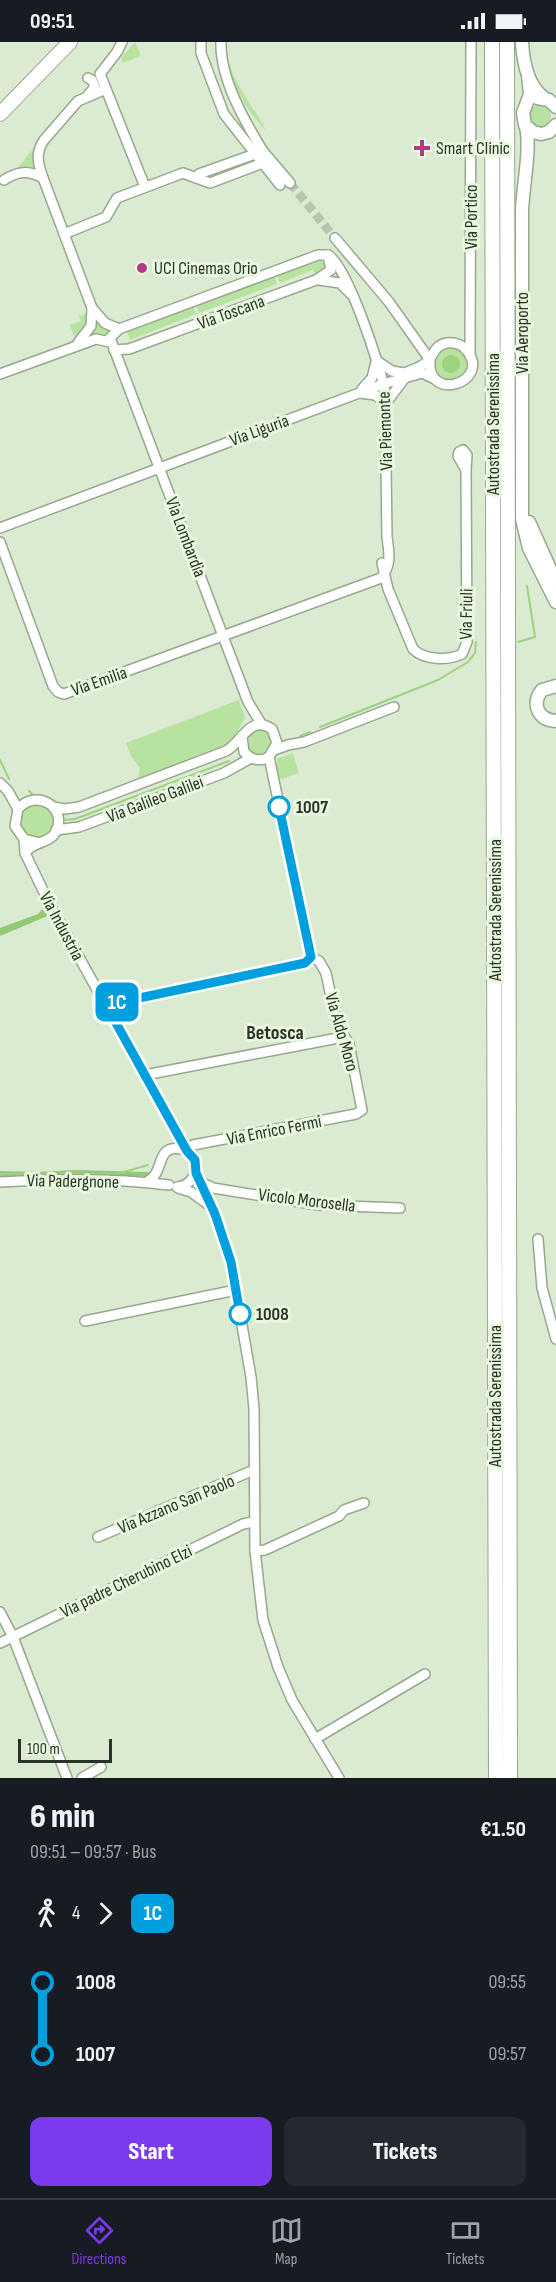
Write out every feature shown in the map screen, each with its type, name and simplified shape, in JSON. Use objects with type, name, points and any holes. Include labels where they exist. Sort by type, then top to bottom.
[{"type":"highway","points":[[0,114],[70,42]]},
{"type":"highway","name":"Autostrada Serenissima","points":[[492,42],[496,1778]]},
{"type":"highway","name":"Autostrada Serenissima","points":[[507,42],[510,1778]]},
{"type":"main road","points":[[522,42],[522,56],[535,89],[556,107]]},
{"type":"main road","points":[[527,105],[530,94],[528,75]]},
{"type":"main road","points":[[527,105],[534,99],[544,98]]},
{"type":"main road","name":"Via Aeroporto","points":[[527,105],[522,116],[528,141],[522,210],[523,526],[528,543],[556,602]]},
{"type":"main road","name":"Via Aeroporto","points":[[525,163],[537,141],[556,125]]},
{"type":"main road","points":[[526,127],[533,132],[544,134]]},
{"type":"main road","name":"Via Aeroporto","points":[[523,504],[534,535],[556,582]]},
{"type":"main road","points":[[555,685],[542,690],[538,695],[536,705],[539,714],[556,721]]},
{"type":"street","points":[[122,42],[100,74],[146,188]]},
{"type":"street","points":[[201,42],[201,53],[224,114],[233,127],[290,183]]},
{"type":"street","points":[[221,42],[224,69],[239,108],[263,164],[280,185]]},
{"type":"street","name":"Via Portico","points":[[470,356],[471,42]]},
{"type":"street","points":[[86,97],[94,87],[94,82],[88,78]]},
{"type":"street","points":[[106,89],[75,103],[40,147],[38,162],[92,308],[105,322],[119,329]]},
{"type":"street","points":[[196,178],[199,174],[260,154]]},
{"type":"street","points":[[64,234],[106,217],[115,200],[183,173],[210,183],[263,164]]},
{"type":"street","points":[[4,180],[13,174],[25,172],[43,178]]},
{"type":"street","points":[[335,238],[389,302],[429,360],[430,370],[435,379],[452,386],[462,382],[471,369],[470,356],[461,345],[447,343],[435,349],[429,360],[407,374]]},
{"type":"street","points":[[112,346],[112,334],[119,329],[318,255],[328,255],[331,270],[316,280]]},
{"type":"street","name":"Via Piemonte","points":[[328,255],[342,270],[383,384],[386,403],[386,561]]},
{"type":"street","points":[[316,280],[335,281],[352,295]]},
{"type":"street","name":"Via Toscana","points":[[0,374],[96,339],[112,346],[129,349],[316,280]]},
{"type":"street","points":[[76,345],[91,326],[92,308]]},
{"type":"street","points":[[358,393],[375,395],[386,403],[419,358],[417,342]]},
{"type":"street","name":"Via Lombardia","points":[[112,346],[248,702],[262,725]]},
{"type":"street","points":[[123,371],[125,356],[129,349]]},
{"type":"street","points":[[358,393],[372,378],[376,361]]},
{"type":"street","name":"Via Liguria","points":[[376,361],[392,371],[422,374],[435,379]]},
{"type":"street","name":"Via Liguria","points":[[159,467],[407,374]]},
{"type":"street","points":[[0,528],[159,467]]},
{"type":"street","name":"Via Friuli","points":[[386,561],[384,575],[410,644],[416,652],[426,657],[453,657],[464,651],[467,642],[466,470]]},
{"type":"street","name":"Via Emilia","points":[[0,542],[53,686],[58,692],[70,693],[223,636]]},
{"type":"street","points":[[358,586],[386,561]]},
{"type":"street","name":"Via Friuli","points":[[386,561],[395,602]]},
{"type":"street","points":[[223,636],[376,581],[384,575]]},
{"type":"street","name":"Via Lombardia","points":[[244,733],[249,718],[248,702]]},
{"type":"street","points":[[244,733],[244,752],[254,759],[394,707]]},
{"type":"street","points":[[8,791],[23,799],[44,801],[53,807],[65,809],[79,807],[226,751],[256,724],[262,725],[288,745]]},
{"type":"street","points":[[272,754],[277,744],[275,734]]},
{"type":"street","name":"Via Aldo Moro","points":[[272,754],[274,784],[311,957],[319,962],[326,974],[337,1025],[349,1044],[362,1110]]},
{"type":"street","name":"Via Aldo Moro","points":[[254,759],[268,770],[274,784]]},
{"type":"street","name":"Via Galileo Galilei","points":[[56,830],[79,827],[224,773],[254,759]]},
{"type":"street","points":[[0,783],[8,791],[18,809]]},
{"type":"street","points":[[32,800],[18,809],[15,815],[15,826],[24,839],[40,843]]},
{"type":"street","points":[[25,853],[32,846],[50,839],[56,830],[58,818],[53,807]]},
{"type":"street","name":"Via Industria","points":[[24,839],[25,853],[51,907],[187,1151]]},
{"type":"street","points":[[106,1005],[305,963],[311,957]]},
{"type":"street","points":[[145,1075],[338,1038],[343,1034]]},
{"type":"street","name":"Via Enrico Fermi","points":[[187,1151],[193,1145],[356,1114],[362,1110]]},
{"type":"street","points":[[147,1182],[156,1175],[160,1159],[170,1150],[174,1136],[172,1124]]},
{"type":"street","points":[[170,1150],[187,1151],[195,1160],[211,1205]]},
{"type":"street","points":[[158,1167],[160,1176],[173,1186],[191,1192],[211,1205]]},
{"type":"street","name":"Via Padergnone","points":[[0,1182],[30,1180],[147,1182],[173,1186]]},
{"type":"street","points":[[173,1186],[204,1183]]},
{"type":"street","points":[[191,1192],[204,1183]]},
{"type":"street","name":"Vicolo Morosella","points":[[204,1183],[318,1204],[400,1208]]},
{"type":"street","name":"Via Azzano San Paolo","points":[[211,1205],[231,1262],[252,1388],[255,1551],[262,1620],[278,1668],[292,1700],[335,1777]]},
{"type":"street","points":[[538,1239],[542,1288],[556,1339]]},
{"type":"street","points":[[85,1321],[236,1290]]},
{"type":"street","name":"Via Azzano San Paolo","points":[[98,1537],[249,1472],[254,1472]]},
{"type":"street","points":[[255,1551],[265,1551],[339,1516],[344,1510],[364,1503]]},
{"type":"street","name":"Via padre Cherubino Elzi","points":[[0,1643],[243,1524],[254,1522]]},
{"type":"street","points":[[0,1612],[14,1637],[67,1778]]},
{"type":"street","points":[[315,1739],[425,1674]]},
{"type":"street","points":[[82,1778],[101,1767]]},
{"type":"shaded area","points":[[135,42],[141,56],[123,63],[121,58]]},
{"type":"shaded area","points":[[226,42],[230,66],[240,88],[266,130],[250,112],[237,90],[228,65],[226,53]]},
{"type":"shaded area","points":[[540,105],[548,108],[551,116],[548,124],[540,127],[532,124],[529,116],[532,108]]},
{"type":"shaded area","points":[[38,143],[34,154],[37,172],[16,170]]},
{"type":"shaded area","points":[[322,259],[328,264],[325,271],[315,275],[313,270],[280,283],[277,276]]},
{"type":"shaded area","points":[[274,275],[277,284],[199,313],[196,305]]},
{"type":"shaded area","points":[[86,303],[89,314],[84,331],[78,337],[71,342],[44,353],[75,339],[70,325],[81,321],[79,316],[88,313]]},
{"type":"shaded area","points":[[193,306],[196,314],[130,340],[127,331]]},
{"type":"shaded area","points":[[94,317],[111,329],[106,338],[85,341]]},
{"type":"shaded area","points":[[451,348],[464,355],[466,361],[465,373],[455,380],[441,378],[435,369],[440,353]]},
{"type":"shaded area","points":[[447,355],[455,355],[460,360],[458,371],[447,373],[442,368],[442,360]]},
{"type":"shaded area","points":[[239,700],[245,718],[232,741],[226,746],[138,780],[140,768],[131,756],[126,743]]},
{"type":"shaded area","points":[[259,728],[269,732],[273,742],[269,752],[259,756],[249,752],[245,742],[249,732]]},
{"type":"shaded area","points":[[293,753],[299,773],[276,781],[277,759]]},
{"type":"shaded area","points":[[37,805],[48,810],[53,821],[48,832],[37,837],[26,832],[21,821],[26,810]]},
{"type":"shaded area","points":[[45,906],[50,915],[0,936],[0,928],[38,914]]},
{"type":"shaded area","points":[[0,1171],[149,1172],[153,1176],[0,1178]]},
{"type":"waterway","points":[[518,642],[535,637],[527,586]]},
{"type":"waterway","points":[[320,727],[438,680],[468,662],[475,653],[476,642]]},
{"type":"waterway","points":[[300,736],[310,732]]},
{"type":"waterway","points":[[0,760],[9,779]]},
{"type":"waterway","points":[[63,820],[75,819],[229,761]]},
{"type":"waterway","points":[[29,791],[33,795]]},
{"type":"waterway","points":[[0,1174],[117,1174],[148,1165]]},
{"type":"tunnel","points":[[290,183],[335,238]]},
{"type":"bus line","name":"1C","points":[[240,1314],[231,1262],[215,1214],[196,1173],[195,1160],[187,1151],[106,1005],[305,963],[311,957],[279,807]]},
{"type":"place","name":"Smart Clinic","points":[[422,148]]},
{"type":"place","name":"UCI Cinemas Orio","points":[[142,268]]},
{"type":"place","name":"1007","points":[[279,807]]},
{"type":"place","name":"1008","points":[[240,1314]]},
{"type":"district","name":"Betosca","points":[[275,1032]]}]
